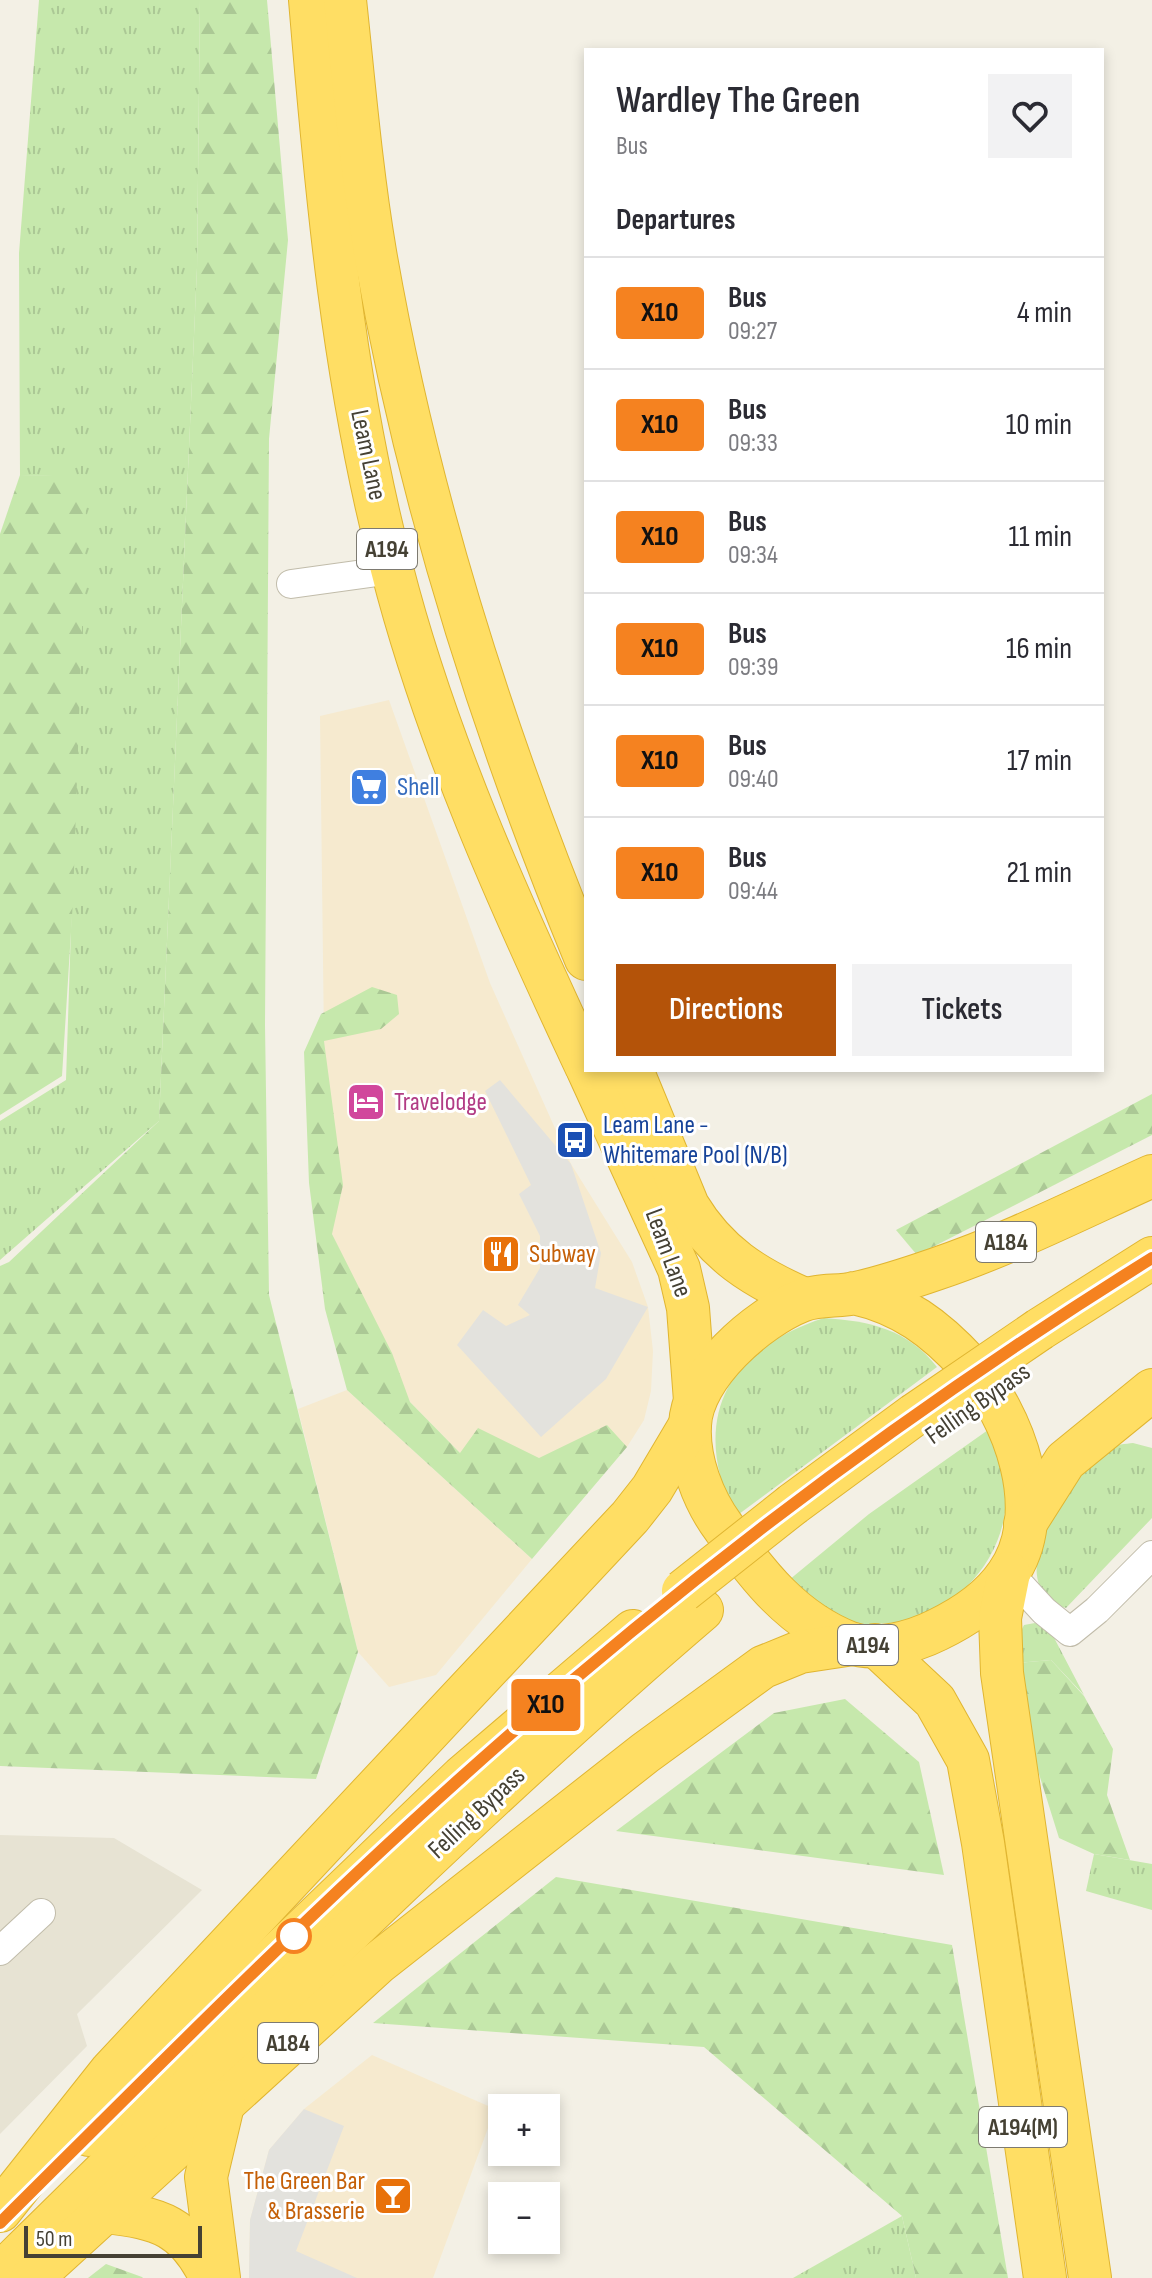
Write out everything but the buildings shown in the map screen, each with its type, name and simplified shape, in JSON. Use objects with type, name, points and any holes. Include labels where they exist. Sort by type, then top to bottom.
[{"type":"highway","name":"Leam Lane","points":[[310,0],[332,256],[347,355],[392,570],[449,743],[503,883],[584,1061]]},
{"type":"highway","name":"Leam Lane","points":[[345,0],[375,252],[421,472],[488,705],[584,954]]},
{"type":"highway","name":"Leam Lane","points":[[589,1072],[679,1269],[688,1308],[692,1413]]},
{"type":"highway","name":"Leam Lane","points":[[633,1072],[688,1206],[699,1225],[740,1267],[804,1299]]},
{"type":"highway","name":"A184","points":[[854,1293],[935,1269],[994,1247],[1152,1176]]},
{"type":"highway","name":"Felling Bypass","points":[[0,2223],[361,1872],[462,1777],[542,1708],[692,1600],[922,1426],[1047,1340],[1152,1258]]},
{"type":"highway","name":"Felling Bypass","points":[[1047,1340],[1152,1290]]},
{"type":"highway","name":"A194","points":[[854,1293],[899,1306],[927,1324],[986,1384],[1021,1459],[1026,1483],[1023,1530],[1009,1573],[990,1596],[956,1621],[906,1642],[864,1645],[810,1623],[784,1603],[716,1518],[700,1483],[692,1413],[720,1363],[738,1343],[759,1325],[804,1299],[854,1293]]},
{"type":"highway","points":[[1023,1530],[1042,1492],[1065,1461],[1152,1390]]},
{"type":"highway","points":[[0,2211],[111,2071],[630,1517],[652,1489],[692,1413]]},
{"type":"highway","points":[[1109,1425],[1152,1434]]},
{"type":"highway","name":"A194(M)","points":[[1009,1573],[999,1634],[1027,1855],[1090,2278]]},
{"type":"highway","name":"Felling Bypass","points":[[0,2274],[408,1878],[583,1714],[692,1600]]},
{"type":"highway","name":"A184","points":[[32,2278],[378,1963],[478,1881],[645,1753],[763,1667],[800,1652],[864,1645]]},
{"type":"highway","name":"A194(M)","points":[[864,1645],[935,1701],[957,1735],[972,1774],[1045,2278]]},
{"type":"highway","points":[[219,2278],[206,2177],[224,2101]]},
{"type":"highway","points":[[105,2212],[150,2219],[183,2235],[200,2254],[211,2278]]},
{"type":"street","points":[[291,584],[392,570]]},
{"type":"street","points":[[1009,1573],[1044,1611],[1070,1632],[1152,1555]]},
{"type":"street","points":[[0,1951],[41,1913]]},
{"type":"shaded area","points":[[389,700],[490,983],[571,1164],[632,1262],[648,1307],[653,1351],[651,1391],[644,1420],[627,1447],[539,1458],[460,1453],[410,1402],[332,1234],[324,1041],[320,716]]},
{"type":"shaded area","points":[[500,1080],[571,1164],[601,1253],[595,1288],[648,1307],[606,1379],[541,1437],[457,1345],[483,1310],[506,1326],[530,1315],[518,1305],[540,1268],[540,1236],[519,1194],[531,1185],[485,1091]]},
{"type":"shaded area","points":[[347,1390],[532,1559],[436,1675],[389,1687],[358,1652],[298,1409]]},
{"type":"shaded area","points":[[0,1835],[114,1838],[202,1890],[77,2014],[87,2046],[0,2134]]},
{"type":"shaded area","points":[[372,2055],[488,2106],[488,2128],[433,2278],[249,2278],[250,2220],[269,2150],[304,2109]]},
{"type":"shaded area","points":[[304,2109],[344,2126],[296,2251],[357,2278],[249,2278],[250,2220],[269,2150]]},
{"type":"green space","points":[[39,0],[200,0],[197,268],[159,1121],[0,1260],[0,1121],[66,1080],[86,477],[20,475],[19,253]]},
{"type":"green space","points":[[200,0],[267,0],[288,240],[269,439],[265,1025],[269,1295],[358,1652],[316,1779],[0,1766],[0,1266],[9,1262],[159,1121],[197,268]]},
{"type":"green space","points":[[20,475],[87,476],[73,900],[62,1076],[0,1115],[0,534]]},
{"type":"green space","points":[[372,987],[397,995],[399,1014],[381,1029],[324,1041],[343,1185],[332,1234],[392,1353],[410,1402],[460,1453],[478,1428],[539,1458],[607,1425],[627,1447],[532,1559],[347,1390],[325,1309],[309,1183],[304,1052],[321,1014]]},
{"type":"green space","points":[[1152,1094],[1152,1135],[917,1255],[896,1230]]},
{"type":"green space","points":[[824,1318],[886,1329],[913,1344],[937,1367],[735,1517],[722,1482],[716,1450],[717,1420],[725,1394],[740,1370],[762,1349],[790,1332]]},
{"type":"green space","points":[[988,1430],[1004,1470],[1004,1521],[984,1566],[949,1601],[903,1621],[857,1623],[825,1612],[789,1580],[869,1514]]},
{"type":"green space","points":[[1133,1443],[1152,1448],[1152,1518],[1066,1608],[1046,1596],[1037,1577],[1038,1554],[1047,1528],[1060,1503],[1094,1461],[1111,1447]]},
{"type":"green space","points":[[1035,1623],[1050,1630],[1084,1695],[1051,1660],[1017,1663],[1015,1643],[1024,1625]]},
{"type":"green space","points":[[1051,1660],[1084,1696],[1113,1749],[1107,1795],[1130,1860],[1094,1854],[1059,1838],[1029,1742],[1017,1663]]},
{"type":"green space","points":[[845,1699],[919,1762],[944,1875],[616,1831],[774,1713]]},
{"type":"green space","points":[[1094,1854],[1152,1864],[1152,1910],[1086,1891]]},
{"type":"green space","points":[[556,1877],[952,1945],[1008,2278],[916,2278],[902,2216],[704,2047],[373,2023]]},
{"type":"green space","points":[[902,2216],[916,2278],[793,2278]]},
{"type":"green space","points":[[106,2264],[142,2277],[143,2278],[88,2278]]},
{"type":"bus line","name":"X10","points":[[0,2223],[134,2090],[462,1777],[622,1640],[793,1504],[914,1415],[986,1364],[1152,1258]]},
{"type":"place","name":"Shell","points":[[369,787]]},
{"type":"place","name":"Travelodge","points":[[366,1102]]},
{"type":"place","name":"Leam Lane - Whitemare Pool (N/B)","points":[[575,1140]]},
{"type":"place","name":"Subway","points":[[501,1254]]},
{"type":"place","name":"The Green Bar & Brasserie","points":[[393,2196]]}]
